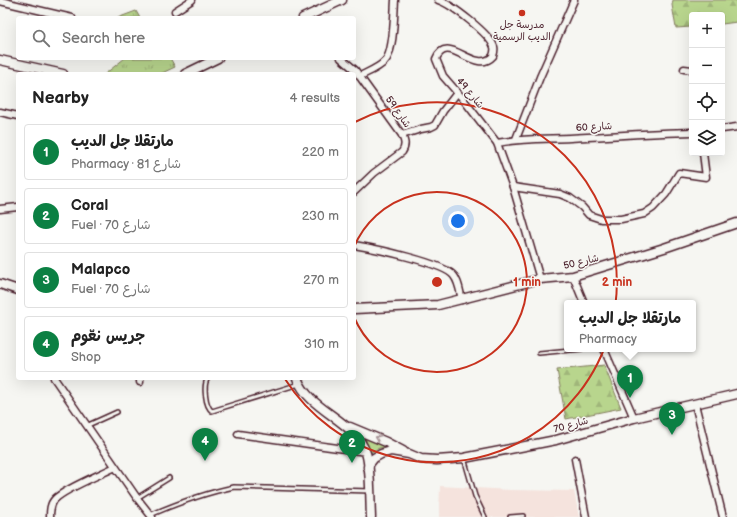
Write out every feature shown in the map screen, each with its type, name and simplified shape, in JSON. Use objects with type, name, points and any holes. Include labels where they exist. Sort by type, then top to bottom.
[{"type":"street","points":[[175,11],[192,0]]},
{"type":"street","points":[[307,16],[342,0]]},
{"type":"street","points":[[360,76],[384,62],[389,56],[395,0]]},
{"type":"street","name":"شارع 49","points":[[438,0],[452,6],[464,16],[483,33],[492,43],[494,48],[493,56],[486,62],[479,62],[447,49],[441,50],[436,59],[437,65],[443,76],[497,143],[513,186],[540,278]]},
{"type":"street","points":[[516,139],[540,77],[574,0]]},
{"type":"street","points":[[0,1],[64,16]]},
{"type":"street","points":[[0,60],[54,72]]},
{"type":"street","points":[[189,72],[214,60]]},
{"type":"street","name":"شارع 59","points":[[344,60],[350,64],[360,76],[402,135],[405,142],[402,152],[374,173],[356,190]]},
{"type":"street","points":[[684,69],[689,70]]},
{"type":"street","points":[[402,135],[434,126],[443,111],[458,93]]},
{"type":"street","points":[[0,112],[16,116]]},
{"type":"street","points":[[725,129],[737,127]]},
{"type":"street","name":"شارع 60","points":[[497,143],[516,139],[553,139],[689,132]]},
{"type":"street","points":[[513,186],[560,194],[570,198],[582,207],[589,215],[601,219],[621,220],[644,214],[653,208],[666,194],[679,173],[706,177],[703,156]]},
{"type":"street","points":[[0,209],[16,207]]},
{"type":"street","name":"شارع 50","points":[[356,309],[438,306],[540,278],[572,276],[657,250],[737,223]]},
{"type":"street","points":[[356,245],[431,264],[447,270],[454,276],[462,300]]},
{"type":"street","points":[[572,276],[583,300]]},
{"type":"street","points":[[0,284],[16,289]]},
{"type":"street","points":[[605,352],[634,418]]},
{"type":"street","points":[[55,380],[86,426],[151,516]]},
{"type":"street","points":[[298,381],[312,400],[345,425],[357,437],[366,452],[371,517]]},
{"type":"street","name":"شارع 70","points":[[409,454],[426,460],[464,458],[556,440],[634,418],[737,394]]},
{"type":"street","points":[[695,404],[722,517]]},
{"type":"street","points":[[345,425],[386,442],[409,454]]},
{"type":"street","points":[[238,434],[366,452]]},
{"type":"street","points":[[368,468],[374,458],[385,452],[394,451],[409,454]]},
{"type":"street","points":[[575,460],[586,517]]},
{"type":"street","points":[[50,517],[51,507],[54,500],[66,492],[115,467]]},
{"type":"lane","points":[[539,353],[564,351]]},
{"type":"lane","points":[[207,380],[205,387],[208,406],[212,410],[298,381]]},
{"type":"lane","points":[[86,426],[117,412]]},
{"type":"lane","points":[[464,458],[475,496],[485,517]]},
{"type":"lane","points":[[137,498],[169,478]]},
{"type":"lane","points":[[151,516],[186,500],[214,491],[234,487],[370,491]]},
{"type":"lane","points":[[510,517],[523,516]]},
{"type":"shaded area","points":[[440,486],[511,490],[574,491],[579,517],[439,517]]},
{"type":"green space","points":[[673,0],[737,0],[737,22],[725,24],[725,12],[689,12],[689,27],[676,28],[672,5]]},
{"type":"green space","points":[[136,11],[139,16],[123,16]]},
{"type":"green space","points":[[122,60],[171,60],[175,67],[164,72],[108,72]]},
{"type":"green space","points":[[604,365],[621,408],[566,419],[557,370]]},
{"type":"green space","points":[[364,434],[387,447],[379,448],[370,453]]},
{"type":"place","name":"مدرسة جل الديب الرسمية","points":[[522,13]]},
{"type":"place","name":"مارتقلا جل الديب","points":[[630,398]]},
{"type":"place","name":"Malapco","points":[[672,435]]},
{"type":"place","name":"جريس نعّوم","points":[[205,461]]},
{"type":"place","name":"Coral","points":[[352,463]]}]
